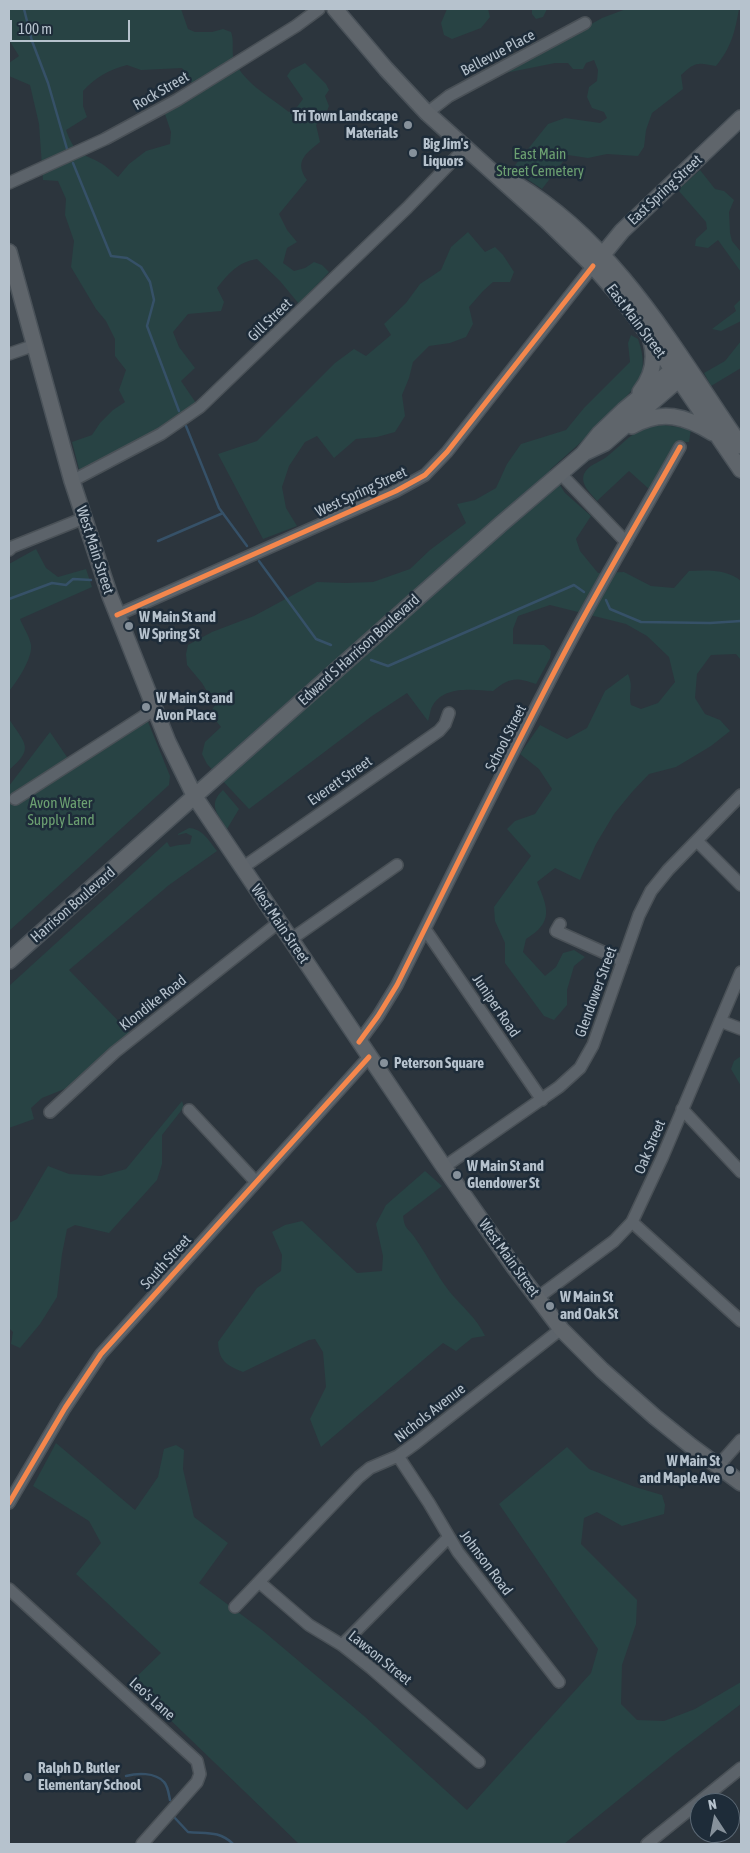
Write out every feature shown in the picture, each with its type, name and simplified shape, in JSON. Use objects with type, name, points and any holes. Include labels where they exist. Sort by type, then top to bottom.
[{"type":"main road","name":"East Main Street","points":[[335,9],[386,69],[427,113],[465,148],[636,294],[718,436],[741,470]]},
{"type":"main road","name":"East Spring Street","points":[[597,261],[622,231],[741,118]]},
{"type":"main road","name":"West Main Street","points":[[9,252],[72,480],[117,615],[172,750],[195,798],[444,1167],[561,1329],[602,1370],[656,1417],[741,1483]]},
{"type":"main road","name":"East Main Street","points":[[597,261],[620,298],[650,337],[681,370],[741,446]]},
{"type":"main road","points":[[624,410],[643,388],[652,369],[654,355],[650,337]]},
{"type":"main road","name":"Edward S Harrison Boulevard","points":[[137,849],[479,543],[583,454],[599,434],[624,410],[681,370]]},
{"type":"main road","name":"Edward S Harrison Boulevard","points":[[583,454],[605,443],[681,370]]},
{"type":"main road","points":[[605,443],[638,422],[659,416],[674,416],[687,419],[718,436]]},
{"type":"main road","name":"Harrison Boulevard","points":[[9,961],[137,849]]},
{"type":"street","name":"Rock Street","points":[[9,183],[105,139],[177,100],[296,26],[319,9]]},
{"type":"street","name":"Bellevue Place","points":[[427,113],[449,96],[585,23]]},
{"type":"street","name":"Gill Street","points":[[72,480],[161,434],[200,407],[407,208],[465,148]]},
{"type":"street","name":"West Spring Street","points":[[117,615],[396,491],[421,478],[447,452],[597,261]]},
{"type":"street","points":[[9,354],[35,345]]},
{"type":"street","name":"School Street","points":[[359,1042],[389,999],[526,726],[599,587],[680,447]]},
{"type":"street","points":[[560,473],[626,542]]},
{"type":"street","points":[[9,550],[84,518]]},
{"type":"street","points":[[15,799],[155,709]]},
{"type":"street","name":"Everett Street","points":[[242,868],[439,731],[445,724],[449,713]]},
{"type":"street","name":"Glendower Street","points":[[444,1167],[571,1078],[587,1057],[593,1045],[639,915],[651,891],[668,870],[741,796]]},
{"type":"street","points":[[697,841],[741,885]]},
{"type":"street","points":[[290,940],[398,865]]},
{"type":"street","name":"Klondike Road","points":[[50,1112],[115,1052],[278,922]]},
{"type":"street","points":[[560,924],[556,932],[623,961]]},
{"type":"street","name":"Juniper Road","points":[[425,929],[542,1100]]},
{"type":"street","name":"Oak Street","points":[[537,1298],[614,1241],[632,1222],[662,1158],[741,972]]},
{"type":"street","points":[[720,1021],[741,1029]]},
{"type":"street","name":"South Street","points":[[9,1503],[64,1408],[101,1354],[369,1057]]},
{"type":"street","points":[[682,1109],[741,1172]]},
{"type":"street","points":[[189,1110],[256,1182]]},
{"type":"street","points":[[632,1222],[741,1320]]},
{"type":"street","name":"Nichols Avenue","points":[[235,1607],[359,1477],[370,1468],[398,1456],[561,1329]]},
{"type":"street","points":[[718,1466],[741,1440]]},
{"type":"street","name":"Johnson Road","points":[[398,1456],[429,1503],[448,1538],[559,1682]]},
{"type":"street","points":[[342,1645],[448,1538]]},
{"type":"street","name":"Lawson Street","points":[[259,1582],[309,1625],[342,1645],[371,1668],[479,1762]]},
{"type":"street","name":"Leo's Lane","points":[[9,1589],[197,1761],[200,1774],[197,1782],[142,1844]]},
{"type":"street","points":[[647,1844],[741,1768]]},
{"type":"green space","points":[[9,9],[181,9],[188,29],[195,32],[212,32],[223,29],[231,32],[233,56],[236,65],[248,80],[289,112],[297,107],[303,99],[287,76],[291,70],[305,63],[326,84],[329,90],[325,96],[329,106],[325,116],[316,125],[320,142],[310,150],[301,163],[303,174],[307,180],[279,214],[287,230],[297,242],[287,248],[283,263],[294,271],[305,268],[314,262],[322,265],[329,272],[299,304],[280,281],[257,259],[250,260],[234,269],[217,288],[224,302],[221,311],[188,314],[173,332],[179,347],[195,368],[181,381],[196,403],[155,432],[84,469],[79,469],[72,442],[92,435],[100,423],[113,410],[125,402],[119,390],[126,370],[115,356],[115,339],[106,321],[96,309],[71,267],[74,241],[65,215],[66,199],[58,181],[43,180],[39,124],[30,85],[9,76],[9,63],[19,56],[9,40]],"holes":[[[127,65],[141,70],[182,68],[199,94],[165,114],[171,132],[170,144],[146,151],[129,164],[118,177],[76,149],[66,130],[87,117],[83,106],[83,91],[93,82],[108,72]]]},
{"type":"green space","points":[[447,9],[488,9],[490,17],[481,28],[452,39],[444,35],[441,23]]},
{"type":"green space","points":[[532,9],[547,9],[543,17],[536,19],[532,14]]},
{"type":"green space","name":"East Main Street Cemetery","points":[[626,9],[739,9],[732,39],[721,59],[716,66],[693,65],[681,75],[683,89],[652,113],[646,130],[644,147],[638,156],[607,154],[588,158],[568,155],[542,189],[512,169],[548,124],[565,118],[600,123],[607,118],[604,112],[592,108],[587,97],[589,87],[597,81],[598,70],[594,60],[586,63],[583,69],[573,69],[568,63],[555,63],[505,73],[602,18]]},
{"type":"green space","points":[[700,170],[715,189],[724,191],[734,200],[729,212],[730,233],[732,241],[741,252],[741,272],[718,240],[708,248],[695,246],[696,239],[707,229],[706,222],[678,190]]},
{"type":"green space","points":[[468,232],[485,252],[495,247],[503,255],[514,272],[510,282],[493,282],[469,307],[473,324],[466,337],[450,343],[429,346],[413,362],[402,395],[405,416],[395,432],[377,437],[356,439],[334,458],[317,436],[305,442],[289,466],[282,487],[286,508],[297,526],[263,539],[218,454],[257,441],[335,363],[354,349],[366,356],[391,335],[384,324],[406,303],[420,284],[441,270],[451,247]]},
{"type":"green space","points":[[741,299],[741,321],[721,331],[712,329],[736,311],[734,306]]},
{"type":"green space","points":[[631,335],[638,339],[641,347],[642,373],[637,383],[628,395],[586,438],[550,470],[565,493],[591,516],[576,539],[580,551],[598,573],[624,572],[651,586],[674,588],[689,571],[723,572],[741,581],[741,660],[736,654],[711,655],[697,674],[695,698],[705,714],[720,720],[730,731],[711,746],[676,767],[649,774],[614,814],[596,844],[580,880],[555,868],[537,882],[546,907],[545,920],[535,933],[526,939],[523,952],[545,976],[556,967],[563,953],[574,950],[585,957],[574,966],[567,990],[567,1005],[554,1020],[544,1016],[505,963],[505,943],[495,921],[494,907],[531,856],[507,829],[515,821],[535,814],[552,789],[539,769],[520,754],[540,725],[567,739],[587,728],[605,691],[628,674],[631,683],[631,705],[641,709],[658,703],[675,682],[669,657],[647,636],[626,624],[550,605],[518,616],[513,629],[513,644],[544,645],[551,651],[550,658],[536,684],[518,679],[504,683],[493,691],[460,690],[445,694],[432,707],[428,721],[407,693],[372,716],[249,809],[207,764],[202,754],[205,742],[221,727],[210,713],[215,705],[202,683],[187,665],[186,654],[188,645],[212,632],[254,616],[317,582],[373,582],[410,569],[430,550],[466,523],[457,504],[475,500],[496,488],[507,464],[521,444],[566,430],[584,408],[630,362],[628,343]]},
{"type":"green space","points":[[741,341],[741,368],[711,386],[704,373],[725,361]]},
{"type":"green space","points":[[664,425],[691,429],[689,442],[677,442],[674,445],[649,489],[629,471],[597,501],[584,482],[584,474],[588,468],[605,458],[637,432]]},
{"type":"green space","points":[[36,549],[46,568],[58,577],[86,569],[92,587],[20,619],[29,639],[31,650],[24,669],[9,691],[9,564]]},
{"type":"green space","name":"Avon Water Supply Land","points":[[144,712],[170,776],[169,785],[9,931],[9,786],[50,732],[69,760]]},
{"type":"green space","points":[[9,719],[23,740],[25,751],[17,763],[9,770]]},
{"type":"green space","points":[[223,790],[239,809],[227,829],[215,805],[218,795]]},
{"type":"green space","points":[[189,828],[202,833],[217,851],[169,885],[69,970],[130,1033],[67,1088],[42,1098],[31,1108],[34,1119],[9,1128],[9,986],[167,842],[170,847],[190,844],[192,836],[186,833],[178,835]]},
{"type":"green space","points":[[741,1056],[741,1086],[731,1069],[734,1061]]},
{"type":"green space","points":[[182,1101],[184,1107],[162,1135],[162,1164],[157,1180],[109,1233],[75,1225],[67,1229],[57,1297],[40,1324],[20,1348],[11,1344],[13,1332],[9,1328],[9,1223],[17,1219],[48,1166],[69,1174],[101,1176],[126,1169]]},
{"type":"green space","points":[[425,1171],[442,1186],[403,1216],[405,1224],[444,1285],[473,1318],[485,1336],[472,1338],[456,1351],[443,1343],[321,1447],[310,1419],[326,1387],[323,1352],[315,1339],[309,1340],[243,1372],[225,1362],[220,1354],[218,1342],[257,1288],[281,1271],[282,1255],[272,1232],[285,1225],[302,1221],[357,1273],[382,1271],[383,1256],[376,1224],[386,1205]]},
{"type":"green space","points":[[56,1443],[135,1510],[158,1477],[164,1449],[176,1445],[184,1450],[183,1469],[194,1517],[228,1543],[199,1583],[262,1630],[364,1716],[467,1810],[591,1673],[598,1649],[499,1504],[567,1447],[589,1469],[635,1487],[662,1495],[665,1505],[664,1514],[622,1526],[597,1512],[584,1518],[581,1544],[637,1600],[636,1624],[622,1665],[621,1704],[637,1720],[664,1721],[695,1709],[741,1682],[741,1704],[676,1753],[564,1844],[299,1844],[131,1682],[161,1653],[76,1574],[101,1543],[89,1521],[33,1486]]},
{"type":"waterway","points":[[24,9],[32,41],[48,83],[67,149]]},
{"type":"waterway","points":[[73,163],[111,256],[127,258],[141,267],[150,282],[154,300],[147,326],[179,411]]},
{"type":"waterway","points":[[186,426],[219,508],[247,546]]},
{"type":"waterway","points":[[158,541],[223,513]]},
{"type":"waterway","points":[[259,561],[316,639],[331,645]]},
{"type":"waterway","points":[[9,599],[52,583],[66,585],[73,579],[91,580]]},
{"type":"waterway","points":[[371,660],[388,666],[574,585],[584,592]]},
{"type":"waterway","points":[[606,600],[610,609],[641,622],[710,623],[741,621]]},
{"type":"waterway","points":[[126,1776],[135,1774],[156,1776],[164,1782],[170,1800]]},
{"type":"waterway","points":[[174,1817],[188,1832],[222,1836],[233,1844]]},
{"type":"cycle path","points":[[117,615],[396,491],[425,475],[447,452],[593,266]]},
{"type":"cycle path","points":[[359,1042],[397,985],[503,771],[569,644],[680,447]]},
{"type":"cycle path","points":[[9,1503],[65,1408],[101,1354],[369,1057]]},
{"type":"place","name":"Tri Town Landscape Materials","points":[[408,125]]},
{"type":"place","name":"Big Jim's Liquors","points":[[413,153]]},
{"type":"place","name":"W Main St and W Spring St","points":[[129,626]]},
{"type":"place","name":"W Main St and Avon Place","points":[[146,707]]},
{"type":"place","name":"Peterson Square","points":[[384,1063]]},
{"type":"place","name":"W Main St and Glendower St","points":[[457,1175]]},
{"type":"place","name":"W Main St and Oak St","points":[[550,1306]]},
{"type":"place","name":"W Main St and Maple Ave","points":[[730,1470]]},
{"type":"place","name":"Ralph D. Butler Elementary School","points":[[28,1777]]}]
